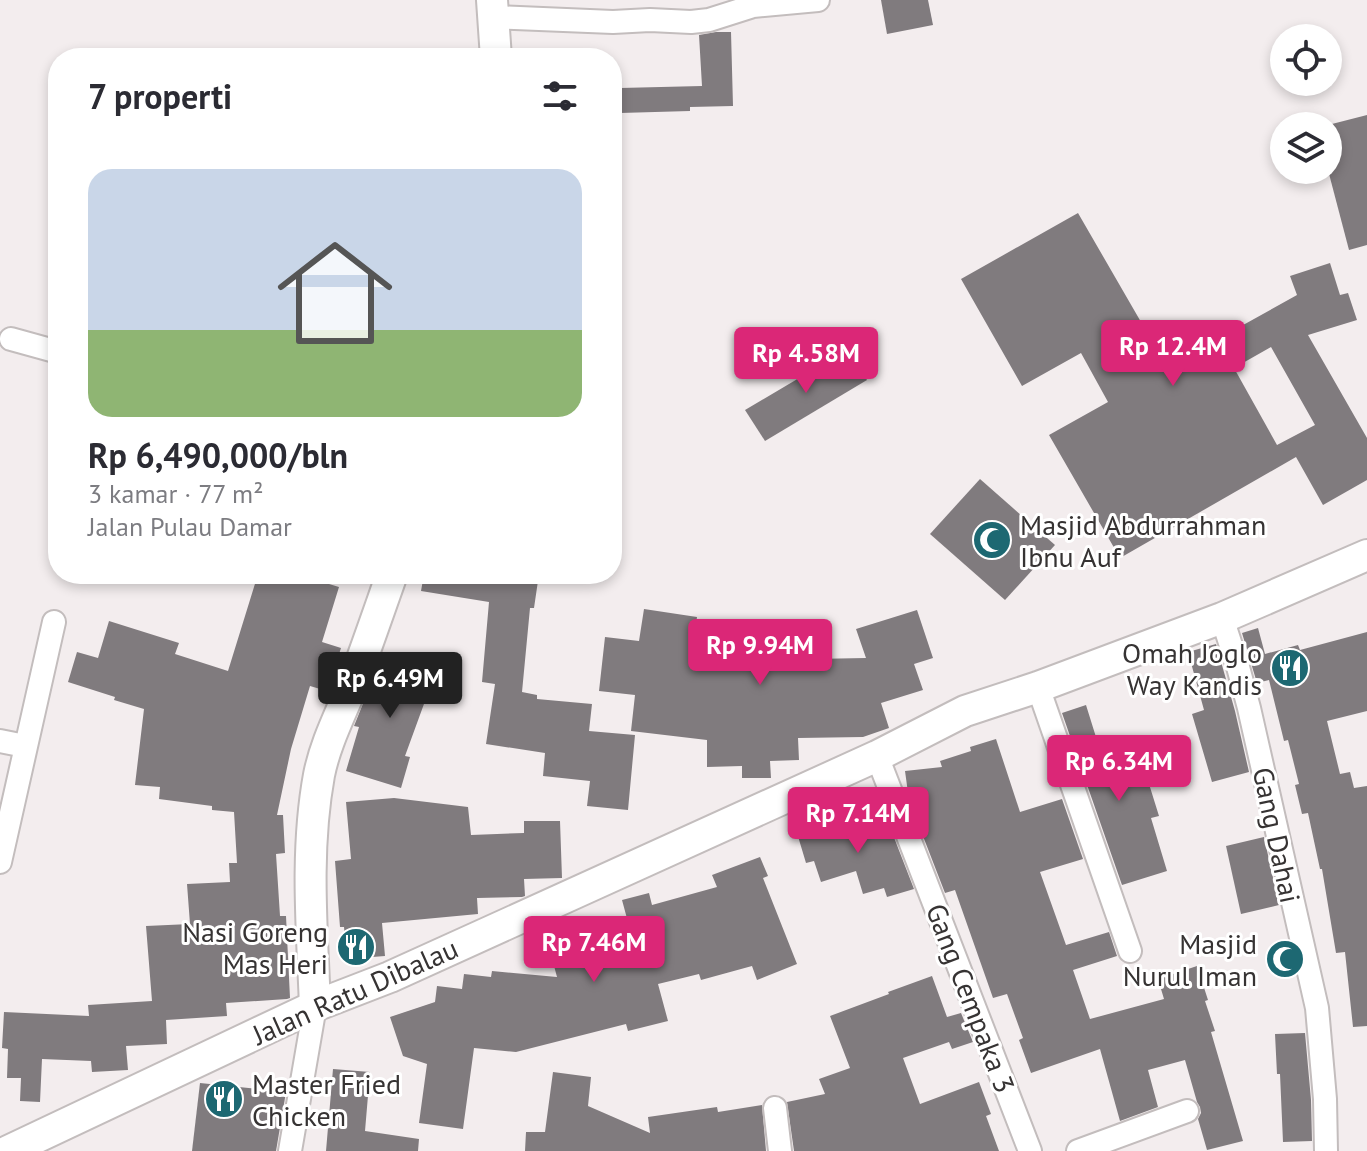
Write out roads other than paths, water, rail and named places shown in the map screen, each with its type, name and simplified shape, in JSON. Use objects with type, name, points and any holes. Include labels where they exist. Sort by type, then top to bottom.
[{"type":"main road","points":[[492,8],[495,48]]},
{"type":"main road","name":"Jalan Ratu Dibalau","points":[[8,1151],[315,1006],[390,977],[877,756],[965,711],[1222,618],[1367,555]]},
{"type":"main road","points":[[315,1006],[311,839],[319,775],[328,739],[354,680],[388,584]]},
{"type":"street","points":[[492,8],[613,22],[691,22],[709,20],[753,6],[818,0]]},
{"type":"street","points":[[11,339],[48,349]]},
{"type":"street","name":"Gang Dahai","points":[[1222,618],[1249,708],[1317,1008],[1326,1151]]},
{"type":"street","points":[[0,862],[54,622]]},
{"type":"street","points":[[1038,687],[1130,951]]},
{"type":"street","points":[[0,741],[25,746]]},
{"type":"street","name":"Gang Cempaka 3","points":[[877,756],[1030,1151]]},
{"type":"street","points":[[290,1151],[315,1006]]},
{"type":"street","points":[[775,1108],[780,1151]]},
{"type":"street","points":[[1078,1151],[1187,1111]]},
{"type":"place","name":"Masjid Abdurrahman Ibnu Auf","points":[[992,540]]},
{"type":"place","name":"Omah Joglo Way Kandis","points":[[1290,668]]},
{"type":"place","name":"Nasi Goreng Mas Heri","points":[[356,947]]},
{"type":"place","name":"Masjid Nurul Iman","points":[[1285,959]]},
{"type":"place","name":"Master Fried Chicken","points":[[224,1099]]}]
